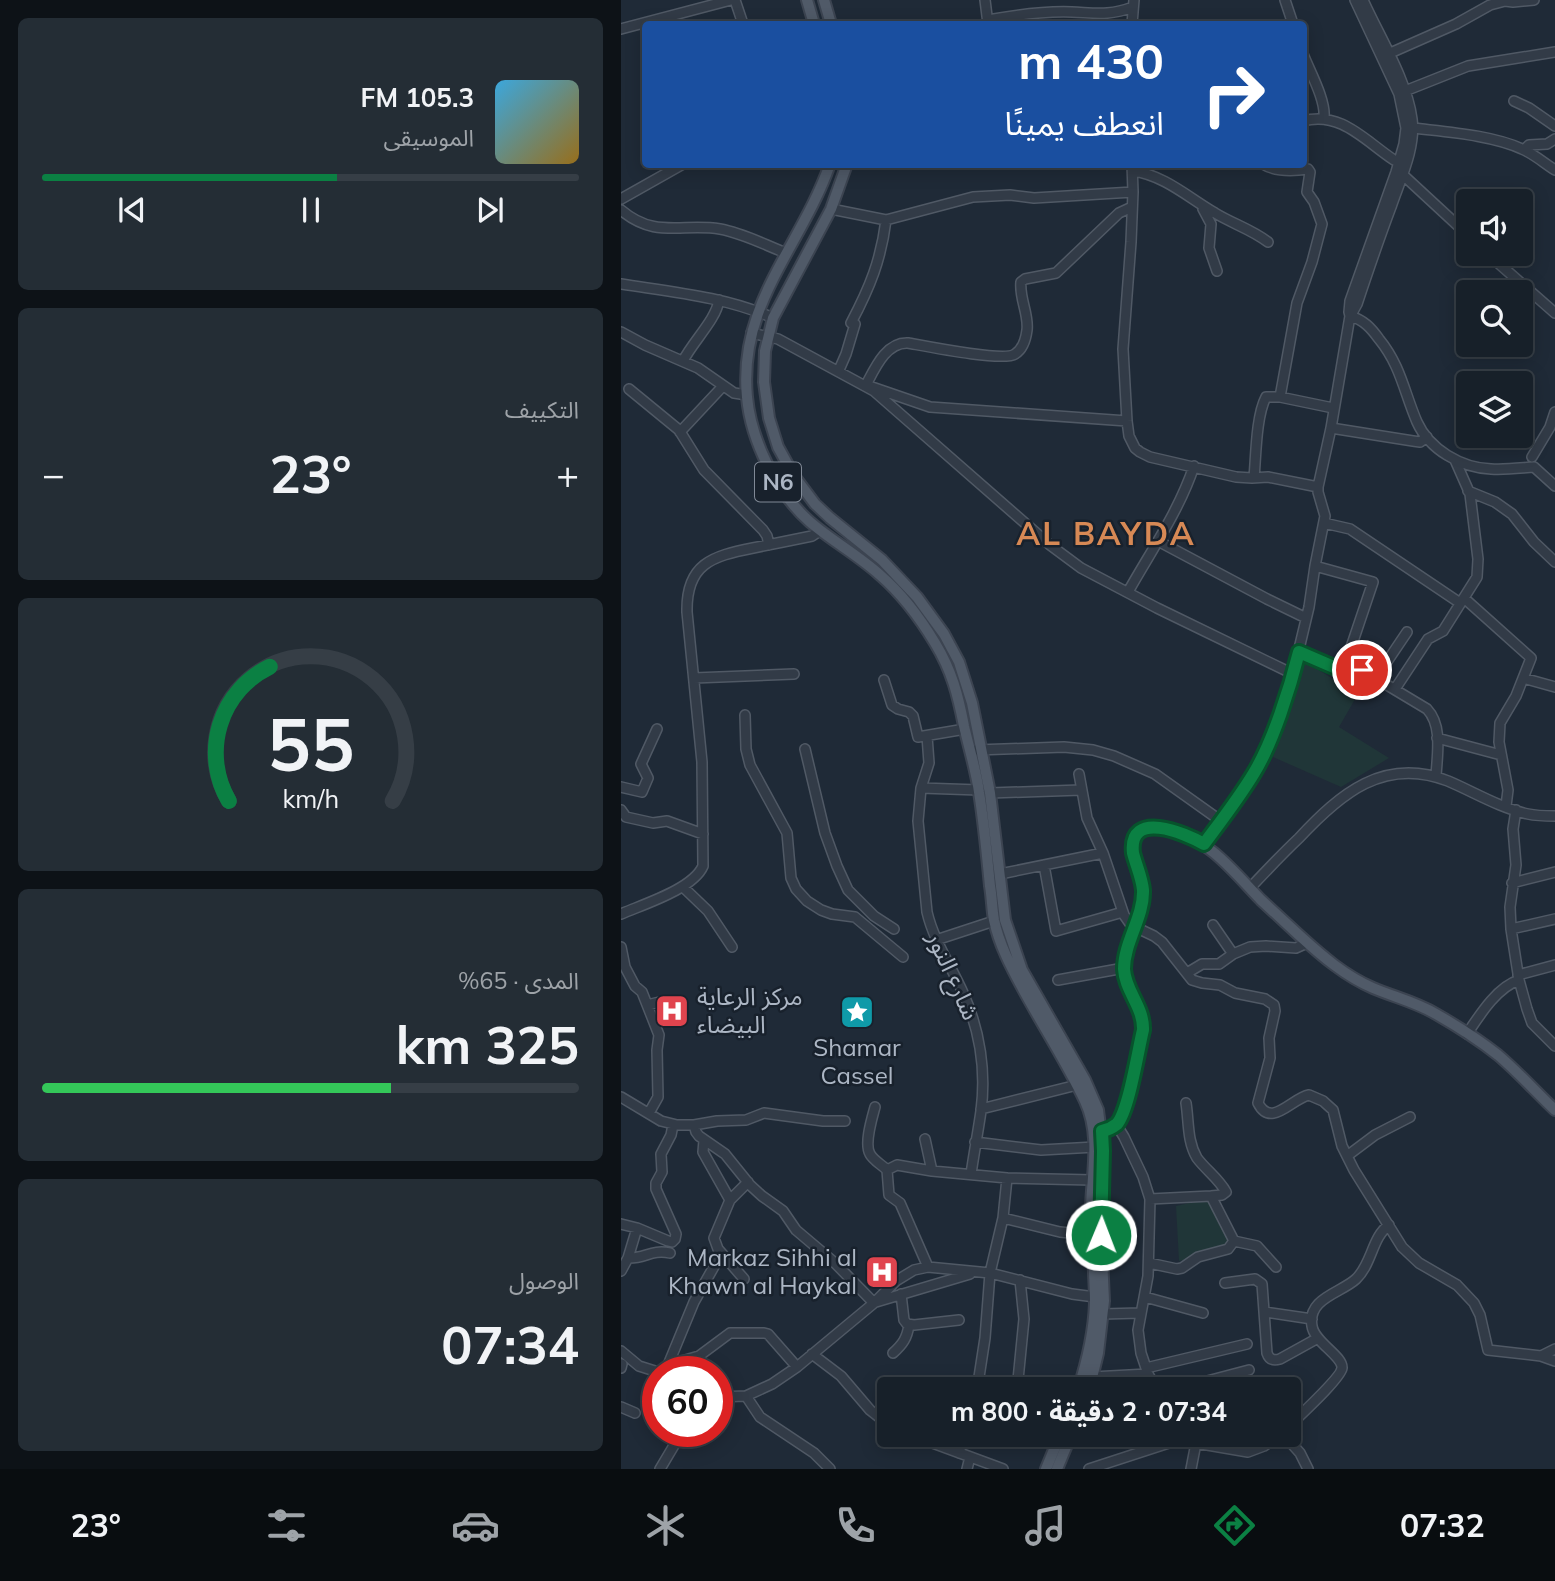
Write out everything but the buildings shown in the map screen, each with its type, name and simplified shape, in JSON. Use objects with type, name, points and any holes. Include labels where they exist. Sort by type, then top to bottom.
[{"type":"main road","points":[[807,0],[813,21]]},
{"type":"main road","points":[[824,0],[830,21]]},
{"type":"main road","name":"N6","points":[[829,168],[819,195],[786,253],[758,311],[751,333],[746,362],[747,395],[752,425],[769,468],[792,502],[805,517],[884,578],[918,617],[935,642],[953,678],[965,729],[976,750]]},
{"type":"main road","name":"N6","points":[[845,168],[830,209],[773,318],[767,336],[764,382],[769,418],[782,454],[810,499],[898,575],[934,619],[964,674],[972,703],[976,750]]},
{"type":"main road","points":[[821,530],[830,518]]},
{"type":"main road","points":[[976,750],[1000,874],[1005,920],[1022,970],[1085,1080],[1098,1110],[1102,1131],[1101,1235],[1105,1290],[1098,1353],[1092,1377]]},
{"type":"main road","points":[[984,791],[994,921],[1009,962],[1077,1085],[1093,1122],[1095,1147],[1091,1235],[1095,1297],[1091,1338],[1081,1377]]},
{"type":"main road","points":[[1102,1131],[1116,1124],[1121,1115],[1143,1030],[1140,1011],[1124,968],[1143,891],[1133,848],[1136,837],[1144,830],[1157,827],[1178,832],[1204,844],[1308,943],[1355,979],[1438,1015],[1497,1055],[1555,1110]]},
{"type":"main road","points":[[1046,1469],[1055,1447]]},
{"type":"main road","points":[[1057,1469],[1066,1447]]},
{"type":"street","points":[[652,21],[733,0],[742,21]]},
{"type":"street","points":[[985,0],[988,21]]},
{"type":"street","points":[[1285,0],[1291,21]]},
{"type":"street","points":[[1204,844],[1255,772],[1269,742],[1293,674],[1324,523],[1325,510],[1318,492],[1350,317],[1350,301],[1402,163],[1406,136],[1404,112],[1395,85],[1355,0]]},
{"type":"street","points":[[1363,0],[1405,91],[1411,111],[1411,146],[1402,163]]},
{"type":"street","points":[[1388,54],[1456,24],[1490,5],[1505,1],[1534,0]]},
{"type":"street","points":[[993,21],[1026,14],[1111,14],[1133,4]]},
{"type":"street","points":[[621,29],[642,24]]},
{"type":"street","points":[[1405,91],[1468,66],[1555,52]]},
{"type":"street","points":[[1307,64],[1322,102],[1325,118]]},
{"type":"street","points":[[1514,101],[1555,126]]},
{"type":"street","points":[[1307,120],[1325,118],[1342,124],[1402,163]]},
{"type":"street","points":[[1413,128],[1490,139],[1524,149],[1555,170]]},
{"type":"street","points":[[1524,149],[1529,145],[1547,144],[1555,139]]},
{"type":"street","points":[[621,199],[676,168]]},
{"type":"street","points":[[1268,242],[1252,230],[1223,218],[1155,177],[1133,168],[1131,242],[1123,339],[1129,436],[1135,448],[1150,457],[1236,477],[1274,478],[1319,487]]},
{"type":"street","points":[[1272,168],[1287,171],[1308,169],[1310,172],[1307,192],[1322,224],[1300,294],[1280,397]]},
{"type":"street","points":[[1399,173],[1456,224]]},
{"type":"street","points":[[830,209],[886,220],[973,197],[1009,195],[1034,198],[1133,192]]},
{"type":"street","points":[[1200,204],[1211,224],[1209,248],[1217,271]]},
{"type":"street","points":[[866,385],[883,357],[898,343],[988,355],[1016,354],[1023,345],[1027,330],[1021,282],[1025,278],[1056,272],[1119,214],[1132,207]]},
{"type":"street","points":[[621,210],[636,221],[654,227],[672,230],[719,229],[786,253]]},
{"type":"street","points":[[839,370],[855,324],[851,323],[879,261],[886,220]]},
{"type":"street","points":[[1502,266],[1555,313]]},
{"type":"street","points":[[621,284],[719,300],[773,318]]},
{"type":"street","points":[[683,361],[716,312],[719,300]]},
{"type":"street","points":[[1350,317],[1367,324],[1385,345],[1401,376],[1417,423],[1434,445],[1455,460],[1485,469],[1534,467],[1555,486]]},
{"type":"street","points":[[621,332],[698,368],[738,395],[747,395]]},
{"type":"street","points":[[751,333],[778,339],[866,385],[1081,568],[1293,674]]},
{"type":"street","points":[[866,385],[930,407],[1127,421]]},
{"type":"street","points":[[681,432],[723,386]]},
{"type":"street","points":[[629,389],[681,432],[700,465],[763,530],[769,545]]},
{"type":"street","points":[[1254,478],[1264,400],[1280,397],[1333,408]]},
{"type":"street","points":[[1532,457],[1550,427],[1555,412]]},
{"type":"street","points":[[1331,428],[1413,442],[1420,442],[1427,437]]},
{"type":"street","points":[[1395,689],[1428,639],[1442,631],[1477,577],[1478,559],[1473,515],[1468,491],[1455,460]]},
{"type":"street","points":[[1128,592],[1176,509],[1194,467]]},
{"type":"street","points":[[1468,491],[1495,502],[1512,514],[1534,542],[1555,562]]},
{"type":"street","points":[[1324,523],[1350,529],[1462,600],[1531,658],[1516,696],[1500,723],[1498,734],[1511,808],[1516,860],[1510,907],[1518,977],[1532,1023],[1555,1046]]},
{"type":"street","points":[[621,914],[683,887],[698,875],[703,866],[703,775],[687,606],[695,577],[703,565],[714,557],[812,536],[821,530]]},
{"type":"street","points":[[1158,541],[1306,618]]},
{"type":"street","points":[[1315,566],[1373,582],[1343,671]]},
{"type":"street","points":[[1376,678],[1407,632]]},
{"type":"street","points":[[1299,652],[1343,671],[1362,670],[1431,714],[1436,727],[1437,777]]},
{"type":"street","points":[[694,678],[794,674]]},
{"type":"street","points":[[1523,678],[1555,687]]},
{"type":"street","points":[[884,680],[892,705],[912,713],[919,737],[965,729]]},
{"type":"street","points":[[745,715],[746,748],[750,765],[787,833],[791,878],[796,889],[807,901],[821,910],[855,917],[903,957]]},
{"type":"street","points":[[621,787],[642,792],[648,778],[641,764],[657,729]]},
{"type":"street","name":"شارع النور","points":[[927,736],[929,763],[921,788],[919,821],[927,912],[936,940],[975,1023],[981,1055],[981,1109],[971,1174]]},
{"type":"street","points":[[1437,738],[1501,755]]},
{"type":"street","points":[[976,750],[1071,747],[1114,756],[1155,774],[1221,821]]},
{"type":"street","points":[[805,749],[825,833],[848,890],[874,916],[894,929]]},
{"type":"street","points":[[1079,774],[1090,827],[1103,853],[1127,920],[1135,928],[1158,939],[1189,977],[1196,981],[1220,985],[1235,993],[1265,999],[1274,1005],[1269,1038],[1270,1058],[1259,1100],[1260,1106],[1275,1114],[1309,1095],[1319,1098],[1333,1110],[1341,1142],[1357,1176],[1402,1247],[1413,1259],[1450,1280],[1474,1303],[1480,1315],[1488,1350],[1541,1356],[1555,1361]]},
{"type":"street","points":[[1250,888],[1313,822],[1339,799],[1356,787],[1386,776],[1411,774],[1437,777],[1511,808],[1555,816]]},
{"type":"street","points":[[921,788],[984,791],[1081,790]]},
{"type":"street","points":[[621,810],[626,817],[653,822],[667,821],[703,834]]},
{"type":"street","points":[[1000,874],[1103,853]]},
{"type":"street","points":[[1044,865],[1056,931],[1123,912]]},
{"type":"street","points":[[1512,883],[1555,872]]},
{"type":"street","points":[[683,887],[708,911],[732,947]]},
{"type":"street","points":[[1511,929],[1555,919]]},
{"type":"street","points":[[936,940],[994,921]]},
{"type":"street","points":[[1213,925],[1233,954]]},
{"type":"street","points":[[1187,973],[1202,964],[1218,964],[1233,954],[1254,947],[1297,948],[1308,943]]},
{"type":"street","points":[[621,947],[625,967],[635,986],[642,992],[659,1035],[658,1097],[649,1113]]},
{"type":"street","points":[[1467,1034],[1488,1004],[1518,977],[1555,965]]},
{"type":"street","points":[[1058,980],[1124,968]]},
{"type":"street","points":[[647,1005],[664,1001]]},
{"type":"street","points":[[981,1109],[1077,1085]]},
{"type":"street","points":[[621,1097],[664,1123],[673,1125],[746,1120],[764,1113],[823,1121],[845,1121]]},
{"type":"street","points":[[1150,1199],[1222,1195],[1226,1192],[1196,1154],[1189,1133],[1186,1103]]},
{"type":"street","points":[[875,1107],[868,1149],[887,1170],[889,1195],[900,1203],[928,1267]]},
{"type":"street","points":[[1347,1156],[1375,1135],[1410,1117]]},
{"type":"street","points":[[1116,1124],[1143,1177],[1150,1199],[1149,1263],[1145,1297],[1138,1322],[1141,1353],[1150,1377]]},
{"type":"street","points":[[621,1224],[668,1241],[675,1240],[676,1234],[656,1189],[662,1172],[661,1154],[673,1125]]},
{"type":"street","points":[[694,1125],[696,1132],[704,1140],[725,1154],[762,1196],[783,1211],[795,1230],[835,1263],[874,1303]]},
{"type":"street","points":[[925,1139],[932,1171]]},
{"type":"street","points":[[704,1140],[703,1152],[730,1200]]},
{"type":"street","points":[[975,1142],[1041,1150],[1095,1147]]},
{"type":"street","points":[[887,1170],[897,1165],[1007,1178],[1092,1180]]},
{"type":"street","points":[[980,1377],[985,1338],[986,1273],[1003,1218],[1007,1178]]},
{"type":"street","points":[[744,1279],[721,1254],[714,1238],[730,1200],[748,1182]]},
{"type":"street","points":[[1211,1196],[1234,1241]]},
{"type":"street","points":[[1003,1218],[1060,1232],[1091,1235]]},
{"type":"street","points":[[1301,1414],[1341,1371],[1341,1362],[1313,1330],[1313,1312],[1321,1301],[1359,1277],[1383,1230],[1389,1225]]},
{"type":"street","points":[[621,1271],[637,1228]]},
{"type":"street","points":[[1149,1263],[1182,1269],[1198,1257],[1228,1250],[1234,1241]]},
{"type":"street","points":[[1234,1241],[1257,1246],[1276,1267]]},
{"type":"street","points":[[628,1258],[639,1258],[650,1252],[670,1253]]},
{"type":"street","points":[[671,1356],[694,1302],[721,1254]]},
{"type":"street","points":[[733,1396],[746,1396],[772,1384],[797,1367],[874,1303],[896,1281],[914,1270],[928,1267],[986,1273],[1095,1297]]},
{"type":"street","points":[[874,1303],[961,1276],[986,1273]]},
{"type":"street","points":[[1225,1283],[1255,1279],[1260,1281],[1267,1353],[1273,1360],[1280,1359],[1318,1338]]},
{"type":"street","points":[[1018,1377],[1024,1319],[1020,1280]]},
{"type":"street","points":[[901,1294],[904,1320],[909,1325]]},
{"type":"street","points":[[1145,1297],[1203,1312]]},
{"type":"street","points":[[1265,1312],[1312,1319]]},
{"type":"street","points":[[1103,1314],[1140,1313]]},
{"type":"street","points":[[909,1325],[959,1320]]},
{"type":"street","points":[[893,1353],[904,1343],[909,1325]]},
{"type":"street","points":[[699,1356],[730,1333],[768,1334],[797,1367]]},
{"type":"street","points":[[1092,1377],[1147,1371],[1247,1344]]},
{"type":"street","points":[[1541,1356],[1555,1349]]},
{"type":"street","points":[[621,1350],[624,1364],[642,1367]]},
{"type":"street","points":[[812,1354],[841,1377],[877,1416]]},
{"type":"street","points":[[1222,1377],[1249,1370]]},
{"type":"street","points":[[746,1396],[760,1418],[814,1453],[830,1469]]},
{"type":"street","points":[[621,1407],[635,1413]]},
{"type":"street","points":[[660,1469],[673,1447]]},
{"type":"street","points":[[943,1447],[1003,1469]]},
{"type":"street","points":[[959,1453],[961,1447]]},
{"type":"street","points":[[1089,1469],[1151,1447]]},
{"type":"street","points":[[1191,1469],[1195,1447]]},
{"type":"street","points":[[1222,1447],[1248,1451],[1261,1447]]},
{"type":"street","points":[[1294,1447],[1308,1469]]},
{"type":"street","points":[[967,1469],[970,1457]]},
{"type":"green space","points":[[1307,663],[1358,694],[1339,727],[1389,758],[1341,787],[1273,757],[1302,666]]},
{"type":"green space","points":[[1207,1199],[1211,1201],[1230,1241],[1227,1247],[1216,1247],[1179,1261],[1176,1206]]},
{"type":"place","name":"مركز الرعاية البيضاء","points":[[672,1011]]},
{"type":"place","name":"Shamar Cassel","points":[[857,1012]]},
{"type":"place","name":"Markaz Sihhi al Khawn al Haykal","points":[[882,1272]]},
{"type":"district","name":"AL BAYDA","points":[[1106,534]]},
{"type":"route","points":[[1101,1235],[1102,1131],[1110,1129],[1120,1119],[1133,1078],[1143,1030],[1140,1011],[1124,968],[1143,891],[1133,853],[1136,837],[1144,830],[1157,827],[1178,832],[1204,844],[1255,772],[1269,742],[1299,652],[1343,671],[1362,670]]}]
